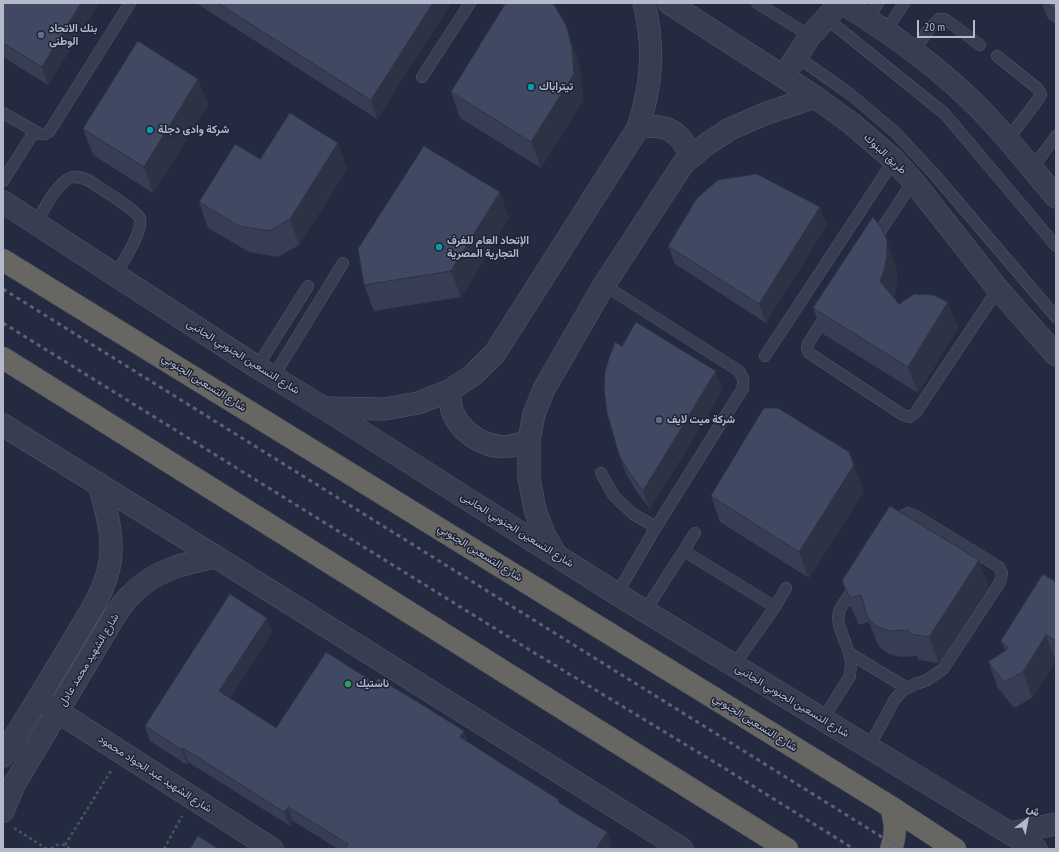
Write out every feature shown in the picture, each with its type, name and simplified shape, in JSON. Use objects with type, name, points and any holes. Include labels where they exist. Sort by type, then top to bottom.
[{"type":"highway","name":"شارع التسعين الجنوبي","points":[[3,260],[891,807],[955,849]]},
{"type":"highway","points":[[3,358],[787,849]]},
{"type":"highway","points":[[891,807],[896,830],[892,849]]},
{"type":"street","points":[[324,408],[385,409],[418,403],[448,391],[473,375],[496,353],[638,128],[646,103],[651,75],[651,41],[644,3]]},
{"type":"street","name":"طريق البنوك","points":[[669,3],[815,97],[851,123],[894,160],[913,181],[998,289],[1056,355]]},
{"type":"street","points":[[783,77],[810,36],[836,8],[873,11],[886,31],[914,51],[962,91],[1008,139],[1056,197]]},
{"type":"street","points":[[556,555],[544,534],[535,510],[529,478],[529,440],[534,414],[544,389],[604,285],[682,164],[690,156],[730,129],[767,113],[815,97]]},
{"type":"street","points":[[638,128],[648,126],[666,128],[682,139],[690,156]]},
{"type":"street","name":"شارع التسعين الجنوبي الجانبى","points":[[3,202],[265,372],[617,594],[1036,849]]},
{"type":"street","points":[[448,391],[452,410],[461,426],[475,439],[492,446],[511,446],[529,440]]},
{"type":"street","points":[[3,425],[216,556],[680,848]]},
{"type":"street","points":[[3,756],[38,700],[94,603],[106,577],[110,562],[111,534],[108,515],[99,484]]},
{"type":"street","name":"شارع الشهيد محمد عادل","points":[[6,818],[15,783],[114,617],[131,594],[165,570],[184,563],[216,556]]},
{"type":"street","name":"شارع الشهيد عبد الجواد محمود","points":[[38,700],[272,849]]},
{"type":"street","points":[[1010,833],[1056,824]]},
{"type":"lane","points":[[3,113],[34,132],[45,134],[49,132],[130,3]]},
{"type":"lane","points":[[422,77],[470,3]]},
{"type":"lane","points":[[757,3],[810,36]]},
{"type":"lane","points":[[886,31],[904,3]]},
{"type":"lane","points":[[836,8],[945,114],[1056,246]]},
{"type":"lane","points":[[914,51],[930,28],[939,19],[944,19],[949,22],[980,45]]},
{"type":"lane","name":"طريق البنوك","points":[[796,56],[850,94],[873,112],[900,137],[935,175],[1056,317]]},
{"type":"lane","points":[[997,56],[1037,88],[1041,94],[1008,139]]},
{"type":"lane","points":[[3,180],[34,132]]},
{"type":"lane","points":[[1032,169],[1056,136]]},
{"type":"lane","points":[[765,356],[894,160]]},
{"type":"lane","points":[[36,223],[62,183],[70,178],[80,177],[88,180],[133,210],[140,217],[138,233],[115,276]]},
{"type":"lane","points":[[870,247],[913,181]]},
{"type":"lane","points":[[265,372],[343,263]]},
{"type":"lane","points":[[604,285],[739,371],[743,378],[743,388],[656,527],[617,594]]},
{"type":"lane","points":[[265,372],[308,286]]},
{"type":"lane","points":[[836,300],[808,344],[807,348],[810,353],[903,415],[910,417],[916,412],[998,289]]},
{"type":"lane","points":[[601,473],[614,496],[633,514],[656,527]]},
{"type":"lane","points":[[869,747],[895,699],[902,691],[912,685],[927,680],[943,669],[1000,582],[1002,573],[999,567],[916,516],[908,513],[902,517],[888,537]]},
{"type":"lane","points":[[645,611],[695,533]]},
{"type":"lane","points":[[684,551],[774,607]]},
{"type":"lane","points":[[823,719],[850,676],[849,653],[839,625],[838,617],[840,609],[862,576]]},
{"type":"lane","points":[[734,665],[786,588]]},
{"type":"lane","points":[[849,653],[907,688]]},
{"type":"path","points":[[65,845],[122,753]]},
{"type":"path","points":[[164,849],[192,798]]},
{"type":"path","points":[[6,818],[47,849]]},
{"type":"path","points":[[51,849],[56,844],[65,845],[70,849]]},
{"type":"building","name":"بنك الاتحاد الوطنى","points":[[3,3],[81,3],[42,67],[3,43]]},
{"type":"building","points":[[218,3],[433,3],[371,100]]},
{"type":"building","name":"تيتراباك","points":[[506,3],[553,3],[566,25],[572,47],[574,74],[531,142],[451,92]]},
{"type":"building","points":[[1046,3],[1056,3],[1056,10]]},
{"type":"building","points":[[138,41],[198,79],[144,167],[83,129]]},
{"type":"building","points":[[290,113],[338,143],[290,219],[269,231],[239,226],[199,202],[235,144],[260,159]]},
{"type":"building","name":"الإتحاد العام للغرف التجارية المصرية","points":[[424,146],[500,192],[451,271],[364,285],[358,249]]},
{"type":"building","points":[[757,174],[820,207],[759,304],[668,246],[697,198],[718,180]]},
{"type":"building","points":[[873,217],[881,227],[887,240],[887,256],[880,281],[899,304],[914,294],[933,295],[948,302],[908,367],[813,308]]},
{"type":"building","name":"شركة ميت لايف","points":[[636,322],[716,371],[643,491],[619,455],[607,413],[604,389],[605,371],[615,342],[622,346]]},
{"type":"building","points":[[764,408],[778,408],[849,452],[854,465],[799,552],[711,496]]},
{"type":"building","points":[[890,506],[979,560],[929,637],[910,634],[908,630],[891,631],[880,628],[872,623],[867,616],[861,595],[850,598],[842,581]]},
{"type":"building","points":[[1043,574],[1056,582],[1056,641],[1046,635],[1023,672],[1004,682],[988,662],[1009,648],[1001,641]]},
{"type":"building","points":[[230,594],[267,618],[219,691],[276,728],[326,652],[375,683],[378,678],[464,731],[460,737],[559,800],[558,802],[607,832],[596,849],[345,849],[348,844],[288,807],[284,812],[183,748],[182,750],[145,726]]},
{"type":"building","points":[[198,836],[219,849],[190,849]]},
{"type":"railway","points":[[3,289],[901,849]]},
{"type":"railway","points":[[3,323],[854,849]]},
{"type":"place","name":"بنك الاتحاد الوطنى","points":[[41,35]]},
{"type":"place","name":"تيتراباك","points":[[531,87]]},
{"type":"place","name":"شركة وادى دجلة","points":[[150,130]]},
{"type":"place","name":"الإتحاد العام للغرف التجارية المصرية","points":[[439,247]]},
{"type":"place","name":"شركة ميت لايف","points":[[659,420]]},
{"type":"place","name":"ناستيك","points":[[348,684]]}]
